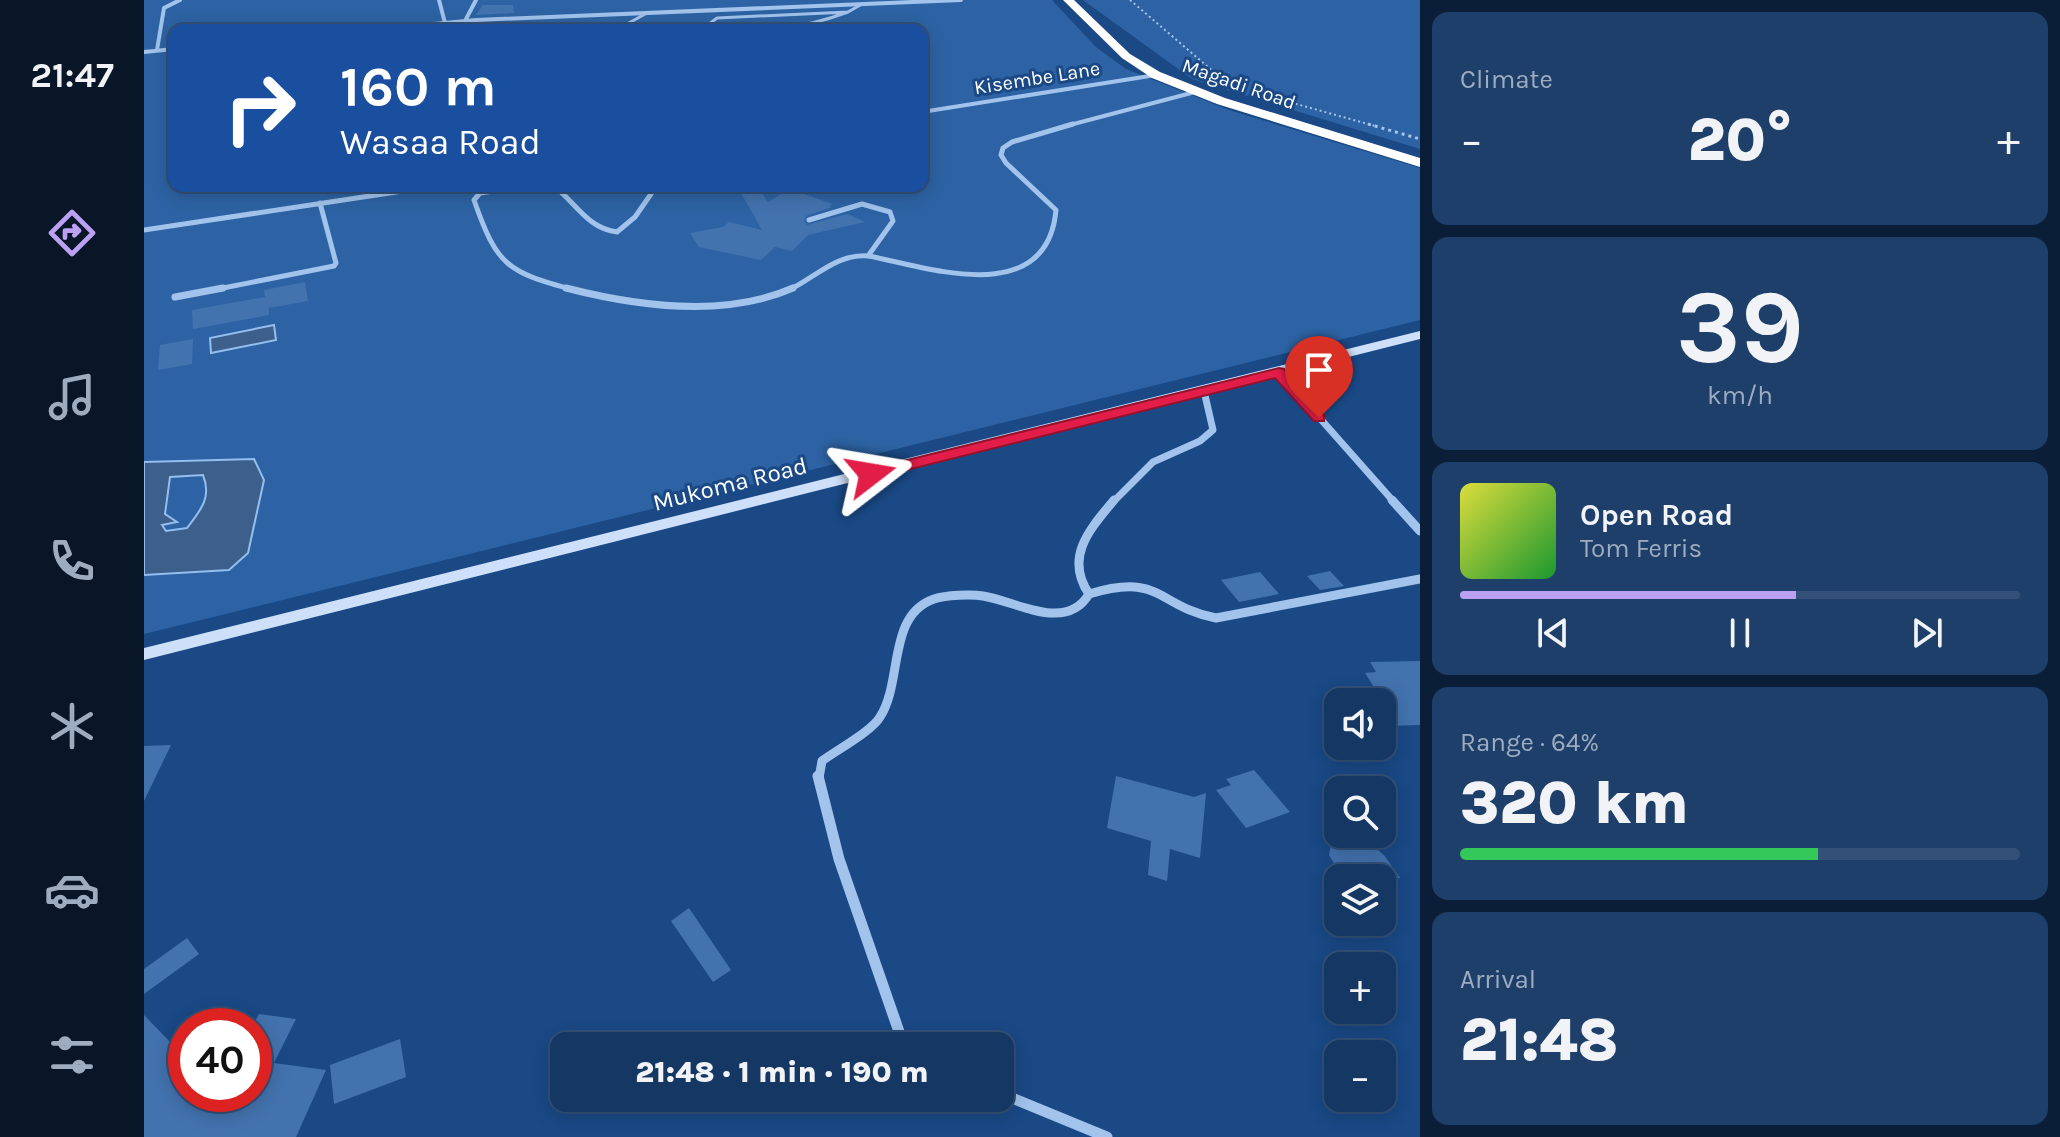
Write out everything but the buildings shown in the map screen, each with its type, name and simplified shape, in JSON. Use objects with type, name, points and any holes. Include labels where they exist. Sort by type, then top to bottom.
[{"type":"highway","name":"Magadi Road","points":[[1068,0],[1126,56],[1156,75],[1195,92],[1420,163]]},
{"type":"street","points":[[157,50],[164,8],[180,0]]},
{"type":"street","points":[[439,0],[445,23]]},
{"type":"street","points":[[465,21],[476,0]]},
{"type":"street","points":[[434,24],[961,0]]},
{"type":"street","points":[[144,52],[168,49]]},
{"type":"street","name":"Kisembe Lane","points":[[928,111],[1156,75]]},
{"type":"street","points":[[487,192],[480,193],[474,200],[486,232],[503,262],[535,280],[632,299],[705,305],[746,302],[786,291],[846,258],[868,256],[947,275],[994,275],[1023,265],[1040,253],[1055,228],[1056,210],[1006,163],[1001,155],[1003,148],[1012,142],[1056,129],[1195,92]]},
{"type":"street","points":[[144,230],[395,192]]},
{"type":"street","points":[[563,192],[593,226],[603,232],[617,232],[635,217],[650,192]]},
{"type":"street","points":[[175,297],[334,266],[336,263],[320,203]]},
{"type":"street","points":[[809,220],[862,204],[890,212],[893,221],[868,256]]},
{"type":"street","name":"Mukoma Road","points":[[144,654],[1420,335]]},
{"type":"street","points":[[1279,372],[1420,531]]},
{"type":"street","points":[[1089,594],[1078,576],[1076,563],[1083,541],[1138,474],[1155,460],[1206,439],[1213,430],[1204,391]]},
{"type":"street","points":[[899,1032],[839,859],[818,775],[822,761],[880,718],[892,685],[904,628],[913,613],[934,599],[981,595],[1043,613],[1066,612],[1082,606],[1089,594],[1119,585],[1136,585],[1155,591],[1201,616],[1216,618],[1420,579]]},
{"type":"street","points":[[1014,1099],[1107,1137]]},
{"type":"lane","points":[[812,24],[862,4]]},
{"type":"lane","points":[[709,24],[717,18],[848,12]]},
{"type":"lane","points":[[627,24],[647,13]]},
{"type":"path","points":[[1130,0],[1227,85]]},
{"type":"path","points":[[1257,93],[1420,139]]},
{"type":"shaded area","points":[[144,0],[1052,0],[1096,47],[1126,69],[1229,110],[1420,168],[1420,320],[144,634]]},
{"type":"shaded area","points":[[1083,0],[1420,0],[1420,149],[1192,79]]},
{"type":"shaded area","points":[[274,325],[276,340],[211,353],[210,338]]},
{"type":"shaded area","points":[[254,459],[264,480],[248,553],[229,570],[144,575],[144,462]],"holes":[[[203,475],[204,503],[187,528],[166,531],[162,525],[177,522],[165,514],[170,477]]]},
{"type":"route","points":[[871,474],[1279,372],[1319,418]]}]
